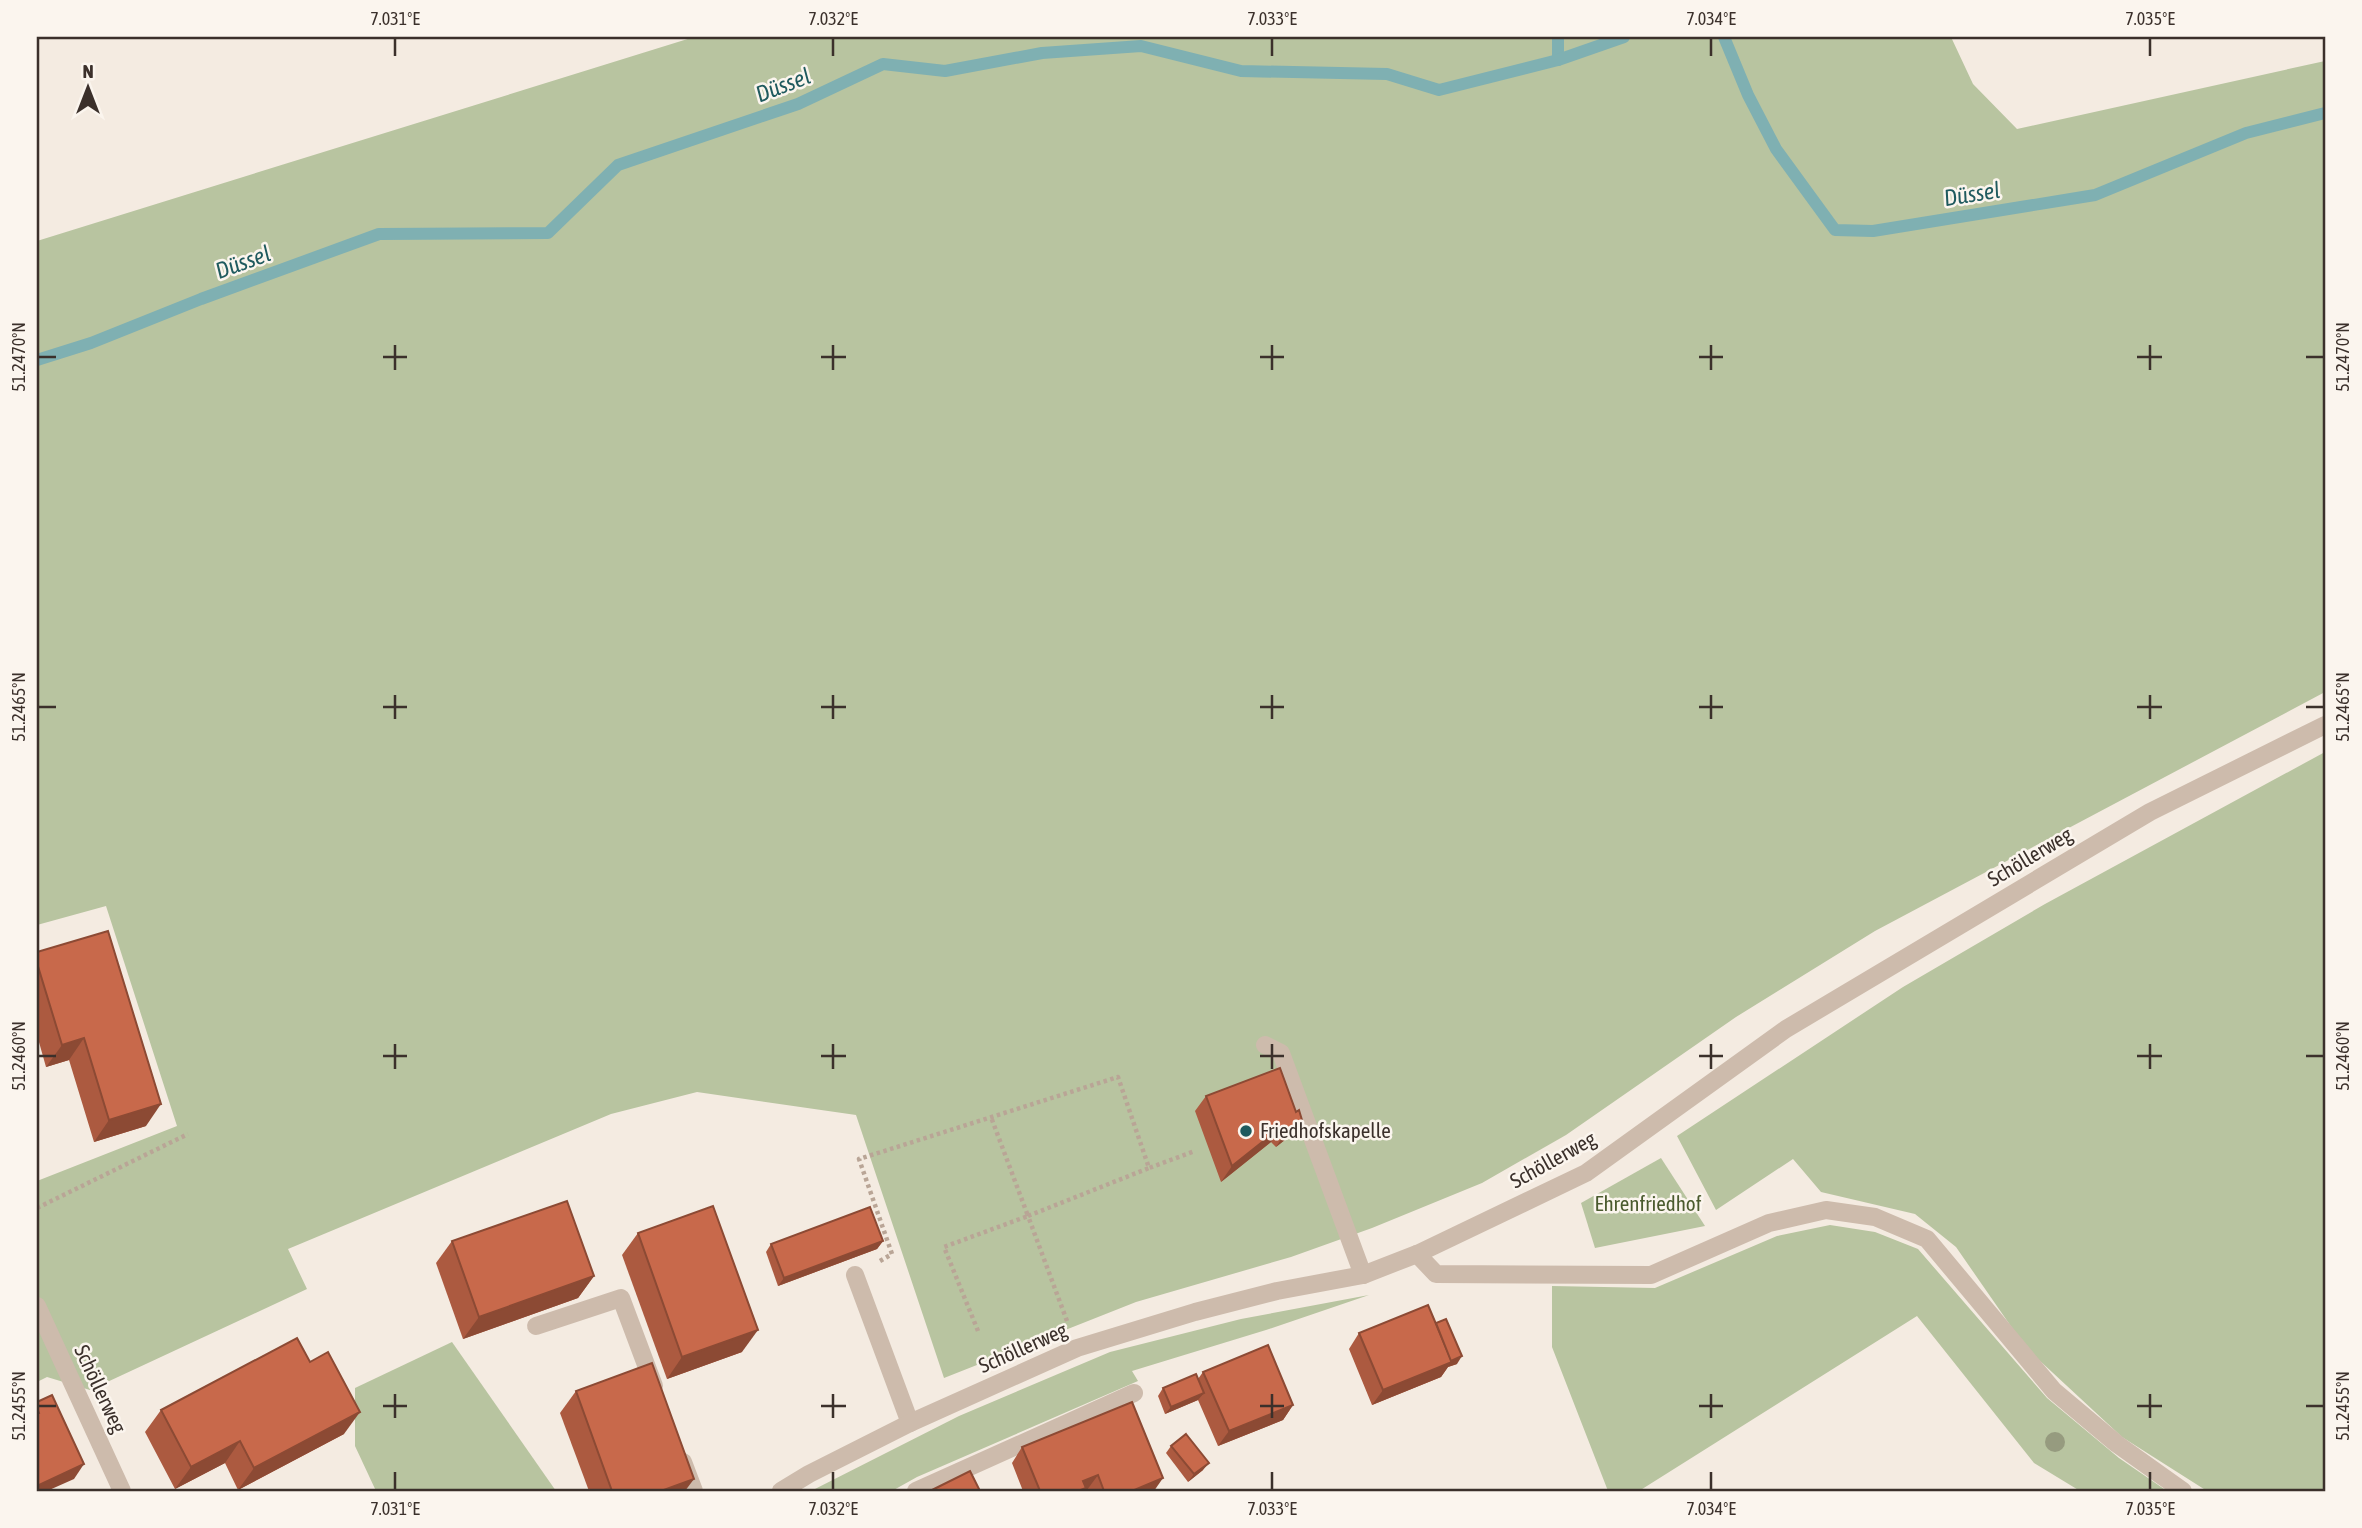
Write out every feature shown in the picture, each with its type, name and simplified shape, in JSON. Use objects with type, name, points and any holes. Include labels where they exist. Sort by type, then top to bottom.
[{"type":"street","name":"Schöllerweg","points":[[781,1491],[910,1423],[1077,1348],[1207,1309],[1278,1291],[1363,1275],[1417,1254],[1586,1173],[1786,1029],[2150,812],[2325,725]]},
{"type":"street","points":[[1265,1045],[1281,1053],[1363,1275]]},
{"type":"street","points":[[1417,1254],[1436,1274],[1651,1275],[1769,1223],[1826,1210],[1875,1217],[1927,1239],[2053,1391],[2117,1444],[2183,1491]]},
{"type":"street","points":[[855,1275],[910,1423]]},
{"type":"street","points":[[537,1326],[621,1298],[660,1401]]},
{"type":"street","name":"Schöllerweg","points":[[37,1306],[122,1491]]},
{"type":"street","points":[[916,1491],[1135,1393]]},
{"type":"street","points":[[674,1440],[694,1491]]},
{"type":"path","points":[[855,1275],[892,1254],[859,1159],[1118,1077],[1149,1168]]},
{"type":"path","points":[[991,1117],[1077,1348]]},
{"type":"path","points":[[37,1208],[188,1134]]},
{"type":"path","points":[[978,1331],[944,1247],[1195,1151]]},
{"type":"green space","points":[[694,37],[1951,37],[1973,84],[2017,129],[2325,61],[2325,692],[1875,931],[1736,1017],[1566,1135],[1482,1183],[1372,1228],[1291,1257],[1136,1302],[944,1378],[856,1115],[697,1092],[611,1114],[288,1249],[307,1289],[90,1390],[47,1377],[37,1382],[37,1181],[177,1126],[106,906],[37,925],[37,241]]},
{"type":"green space","points":[[2325,752],[2325,1491],[2207,1491],[2122,1437],[2026,1348],[1956,1247],[1915,1214],[1821,1192],[1793,1159],[1716,1210],[1677,1136],[1903,987],[2045,904]]},
{"type":"green space","name":"Ehrenfriedhof","points":[[1661,1158],[1705,1226],[1595,1248],[1581,1203]]},
{"type":"green space","points":[[1830,1225],[1875,1232],[1918,1249],[2047,1398],[2119,1458],[2167,1491],[2080,1491],[2034,1463],[1917,1316],[1639,1491],[1608,1491],[1552,1347],[1552,1286],[1655,1288],[1777,1236]]},
{"type":"green space","points":[[1369,1295],[1132,1371],[1138,1381],[917,1477],[892,1491],[811,1491],[959,1416],[1110,1352],[1241,1319]]},
{"type":"green space","points":[[452,1342],[556,1491],[376,1491],[355,1446],[355,1388]]},
{"type":"building","points":[[108,931],[161,1104],[109,1120],[84,1038],[62,1045],[37,963],[37,952]]},
{"type":"building","name":"Friedhofskapelle","points":[[1280,1068],[1296,1112],[1299,1110],[1302,1120],[1286,1132],[1281,1127],[1232,1166],[1206,1096]]},
{"type":"building","points":[[567,1201],[594,1276],[479,1317],[452,1241]]},
{"type":"building","points":[[713,1206],[758,1330],[682,1357],[638,1233]]},
{"type":"building","points":[[870,1207],[883,1241],[784,1278],[771,1244]]},
{"type":"building","points":[[1428,1305],[1452,1362],[1383,1390],[1359,1333]]},
{"type":"building","points":[[1446,1319],[1462,1356],[1451,1361],[1436,1323]]},
{"type":"building","points":[[297,1338],[310,1362],[328,1352],[360,1412],[254,1468],[240,1441],[191,1467],[161,1410]]},
{"type":"building","points":[[1268,1345],[1293,1405],[1229,1431],[1203,1372]]},
{"type":"building","points":[[652,1363],[694,1479],[661,1491],[612,1491],[576,1391]]},
{"type":"building","points":[[1196,1374],[1204,1393],[1171,1407],[1163,1388]]},
{"type":"building","points":[[52,1395],[84,1464],[37,1486],[37,1402]]},
{"type":"building","points":[[1132,1402],[1163,1478],[1132,1491],[1104,1491],[1098,1475],[1083,1481],[1086,1488],[1078,1491],[1040,1491],[1022,1447]]},
{"type":"building","points":[[1186,1434],[1209,1463],[1194,1474],[1171,1446]]},
{"type":"building","points":[[970,1471],[980,1491],[930,1491]]},
{"type":"waterway","points":[[1558,37],[1558,60]]},
{"type":"waterway","name":"Düssel","points":[[37,360],[91,343],[201,299],[379,234],[548,233],[618,165],[798,104],[883,64],[945,71],[1042,53],[1141,46],[1241,71],[1387,74],[1439,90],[1558,60],[1624,37]]},
{"type":"waterway","name":"Düssel","points":[[1724,37],[1748,95],[1776,149],[1835,230],[1873,231],[2095,195],[2246,133],[2325,113]]},
{"type":"place","name":"Friedhofskapelle","points":[[1246,1131]]}]
